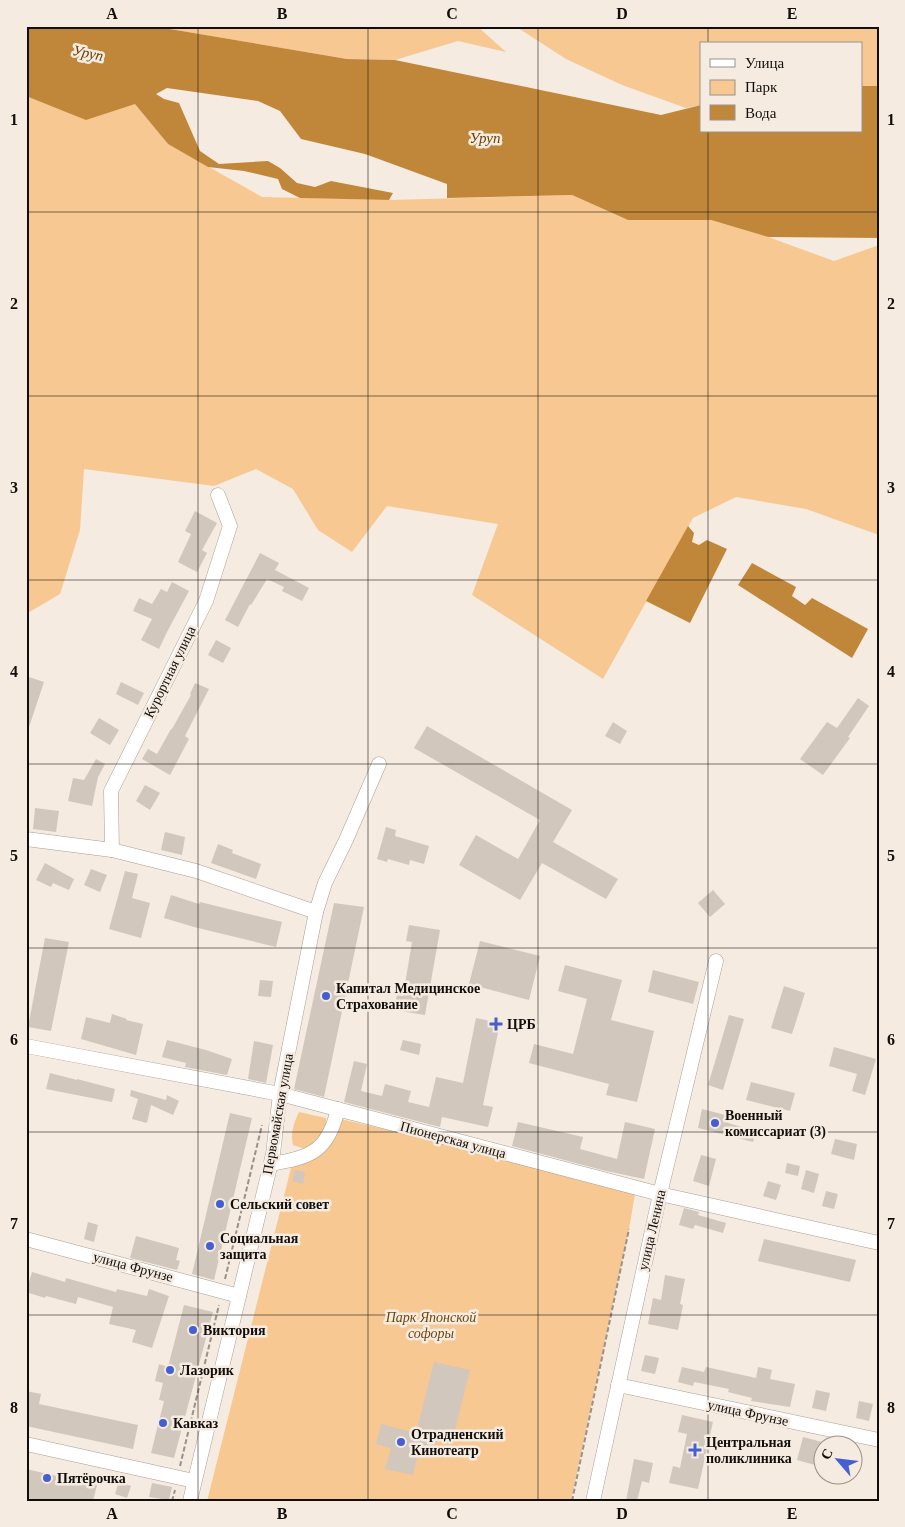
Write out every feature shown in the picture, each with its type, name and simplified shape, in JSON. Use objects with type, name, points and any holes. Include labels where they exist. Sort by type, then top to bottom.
[{"type":"street","name":"Курортная улица","points":[[112,850],[111,791],[206,601],[230,526],[218,495]]},
{"type":"street","name":"Первомайская улица","points":[[190,1501],[271,1164],[280,1094],[316,912],[325,883],[346,840],[378,764]]},
{"type":"street","points":[[26,840],[112,850],[196,871],[316,912]]},
{"type":"street","name":"улица Ленина","points":[[593,1501],[660,1194],[716,961]]},
{"type":"street","name":"Пионерская улица","points":[[26,1046],[280,1094],[660,1194],[879,1243]]},
{"type":"street","points":[[271,1164],[293,1160],[319,1149],[328,1139],[338,1109]]},
{"type":"street","name":"улица Фрунзе","points":[[26,1238],[239,1296]]},
{"type":"street","name":"улица Фрунзе","points":[[618,1385],[879,1440]]},
{"type":"street","points":[[26,1444],[194,1480]]},
{"type":"path","points":[[172,1501],[264,1120]]},
{"type":"path","points":[[572,1501],[629,1229]]},
{"type":"green space","points":[[152,26],[477,26],[506,52],[458,41],[395,60],[347,59]]},
{"type":"green space","points":[[515,26],[879,26],[879,86],[862,86],[862,42],[700,42],[700,105],[686,108],[622,85],[566,59]]},
{"type":"green space","points":[[26,96],[86,119],[133,101],[168,144],[262,197],[389,200],[572,195],[628,220],[711,220],[768,237],[834,261],[879,245],[879,535],[806,509],[736,497],[693,518],[603,679],[472,595],[498,524],[387,506],[352,552],[318,530],[293,489],[256,469],[214,486],[84,469],[80,530],[60,594],[26,614]]},
{"type":"green space","points":[[299,1112],[326,1118],[325,1129],[321,1137],[305,1149],[293,1145],[292,1140],[293,1128]]},
{"type":"green space","name":"Парк Японской софоры","points":[[336,1118],[636,1188],[571,1501],[207,1501],[293,1160],[307,1154]]},
{"type":"water","name":"Уруп","points":[[26,26],[152,26],[347,59],[395,60],[661,115],[700,105],[700,132],[862,132],[862,86],[879,86],[879,238],[768,237],[711,220],[628,220],[572,195],[447,198],[447,184],[365,154],[301,139],[280,111],[258,101],[167,88],[156,94],[164,99],[179,103],[200,151],[219,164],[268,161],[280,168],[297,183],[315,187],[331,181],[393,193],[389,200],[300,198],[282,189],[278,179],[244,171],[208,167],[168,144],[135,104],[86,120],[26,96]]},
{"type":"water","points":[[688,526],[694,533],[692,542],[699,545],[707,540],[727,549],[690,623],[646,601]]},
{"type":"water","points":[[752,563],[796,587],[792,596],[805,605],[812,598],[868,629],[852,658],[738,585]]},
{"type":"building","points":[[195,511],[217,523],[202,550],[207,553],[197,572],[178,562],[191,534],[185,531]]},
{"type":"building","points":[[260,553],[279,563],[275,570],[309,588],[302,601],[282,591],[284,587],[267,579],[250,604],[238,627],[225,620]]},
{"type":"building","points":[[172,582],[189,591],[159,649],[141,640],[152,619],[133,611],[139,598],[152,604],[161,589],[167,592]]},
{"type":"building","points":[[216,640],[231,648],[223,663],[208,655]]},
{"type":"building","points":[[26,676],[44,682],[28,730],[26,730]]},
{"type":"building","points":[[121,682],[144,693],[138,705],[116,694]]},
{"type":"building","points":[[195,683],[209,689],[185,736],[189,739],[170,775],[142,759],[148,749],[157,754],[191,695]]},
{"type":"building","points":[[858,698],[869,706],[848,737],[850,738],[823,775],[800,759],[827,722],[837,728]]},
{"type":"building","points":[[99,718],[119,730],[110,745],[90,733]]},
{"type":"building","points":[[613,722],[627,731],[620,744],[605,736]]},
{"type":"building","points":[[427,726],[572,810],[553,842],[618,879],[606,899],[542,863],[520,900],[459,865],[476,835],[518,859],[540,820],[414,748]]},
{"type":"building","points":[[96,759],[105,764],[98,777],[92,806],[68,801],[73,778],[84,780]]},
{"type":"building","points":[[145,785],[160,793],[150,810],[136,801]]},
{"type":"building","points":[[35,808],[59,811],[56,832],[33,829]]},
{"type":"building","points":[[386,827],[396,830],[395,836],[429,846],[424,864],[410,860],[409,865],[388,859],[387,862],[377,859]]},
{"type":"building","points":[[165,832],[185,837],[182,855],[161,850]]},
{"type":"building","points":[[218,844],[233,850],[232,853],[261,864],[256,879],[211,863]]},
{"type":"building","points":[[45,863],[74,879],[69,890],[53,883],[51,887],[36,880]]},
{"type":"building","points":[[91,869],[107,875],[100,892],[84,885]]},
{"type":"building","points":[[125,871],[138,874],[132,898],[150,903],[141,938],[109,929]]},
{"type":"building","points":[[713,890],[725,904],[710,917],[698,903]]},
{"type":"building","points":[[171,895],[199,904],[200,902],[282,922],[276,947],[164,918]]},
{"type":"building","points":[[334,903],[364,907],[324,1097],[294,1089]]},
{"type":"building","points":[[409,925],[440,930],[425,1015],[394,1010],[397,995],[403,996],[412,942],[406,941]]},
{"type":"building","points":[[45,938],[69,942],[51,1031],[28,1027]]},
{"type":"building","points":[[480,941],[540,956],[529,1000],[469,984]]},
{"type":"building","points":[[565,965],[622,980],[611,1020],[654,1031],[637,1102],[606,1095],[609,1084],[529,1063],[534,1044],[573,1054],[587,999],[558,991]]},
{"type":"building","points":[[653,970],[699,982],[693,1004],[648,992]]},
{"type":"building","points":[[260,980],[273,981],[271,997],[258,996]]},
{"type":"building","points":[[784,986],[805,993],[792,1034],[771,1028]]},
{"type":"building","points":[[112,1014],[143,1024],[136,1055],[81,1039],[86,1017],[110,1023]]},
{"type":"building","points":[[729,1015],[744,1019],[723,1090],[708,1085]]},
{"type":"building","points":[[476,1018],[500,1023],[483,1105],[493,1107],[488,1127],[442,1117],[440,1127],[344,1102],[354,1061],[367,1064],[361,1091],[382,1096],[385,1084],[411,1091],[408,1102],[429,1107],[436,1077],[463,1083]]},
{"type":"building","points":[[167,1040],[232,1059],[227,1075],[185,1067],[186,1063],[162,1057]]},
{"type":"building","points":[[403,1040],[421,1044],[419,1055],[400,1050]]},
{"type":"building","points":[[254,1041],[273,1045],[266,1083],[248,1079]]},
{"type":"building","points":[[834,1047],[876,1059],[865,1095],[852,1091],[857,1074],[829,1066]]},
{"type":"building","points":[[50,1073],[115,1089],[112,1102],[46,1089]]},
{"type":"building","points":[[751,1082],[795,1093],[790,1111],[746,1100]]},
{"type":"building","points":[[131,1090],[166,1100],[167,1095],[179,1101],[173,1115],[151,1105],[147,1123],[132,1119],[138,1099],[130,1096]]},
{"type":"building","points":[[702,1109],[729,1116],[728,1123],[756,1131],[753,1142],[698,1128]]},
{"type":"building","points":[[230,1113],[252,1118],[214,1280],[192,1274]]},
{"type":"building","points":[[518,1122],[583,1137],[580,1149],[617,1159],[625,1122],[655,1129],[644,1179],[512,1146]]},
{"type":"building","points":[[835,1139],[857,1144],[854,1160],[831,1154]]},
{"type":"building","points":[[701,1155],[716,1159],[709,1186],[693,1181]]},
{"type":"building","points":[[787,1163],[800,1166],[798,1176],[785,1173]]},
{"type":"building","points":[[295,1170],[305,1172],[303,1184],[292,1181]]},
{"type":"building","points":[[806,1170],[819,1174],[814,1193],[801,1189]]},
{"type":"building","points":[[768,1181],[781,1185],[776,1200],[763,1196]]},
{"type":"building","points":[[826,1191],[838,1194],[834,1209],[822,1206]]},
{"type":"building","points":[[684,1208],[699,1212],[698,1215],[726,1223],[723,1233],[695,1225],[693,1229],[679,1225]]},
{"type":"building","points":[[88,1222],[98,1225],[94,1242],[84,1239]]},
{"type":"building","points":[[136,1236],[179,1248],[176,1260],[180,1261],[177,1270],[130,1258]]},
{"type":"building","points":[[764,1239],[856,1260],[850,1282],[758,1261]]},
{"type":"building","points":[[32,1272],[65,1282],[66,1278],[116,1292],[117,1289],[147,1296],[149,1289],[169,1296],[152,1348],[132,1342],[136,1330],[109,1324],[113,1307],[78,1297],[76,1304],[26,1292]]},
{"type":"building","points":[[665,1275],[685,1279],[680,1304],[683,1305],[678,1330],[648,1324],[653,1298],[661,1300]]},
{"type":"building","points":[[184,1305],[213,1312],[174,1458],[151,1453],[164,1401],[159,1400],[163,1383],[155,1381],[159,1364],[168,1367]]},
{"type":"building","points":[[645,1355],[659,1358],[655,1374],[641,1371]]},
{"type":"building","points":[[434,1362],[470,1370],[452,1442],[438,1438],[435,1446],[428,1444],[424,1456],[418,1455],[413,1475],[385,1469],[391,1448],[376,1444],[381,1424],[416,1433]]},
{"type":"building","points":[[682,1367],[704,1372],[706,1367],[756,1378],[758,1367],[772,1370],[770,1379],[795,1384],[790,1407],[751,1401],[752,1398],[728,1392],[729,1389],[694,1382],[693,1386],[678,1382]]},
{"type":"building","points":[[816,1390],[830,1393],[826,1411],[812,1408]]},
{"type":"building","points":[[26,1391],[41,1394],[39,1404],[138,1425],[133,1449],[26,1426]]},
{"type":"building","points":[[859,1401],[873,1404],[869,1421],[856,1418]]},
{"type":"building","name":"Центральная поликлиника","points":[[682,1415],[713,1422],[698,1489],[669,1483],[673,1466],[680,1468],[687,1434],[678,1432]]},
{"type":"building","points":[[803,1437],[812,1439],[812,1464],[797,1460]]},
{"type":"building","points":[[634,1459],[653,1463],[649,1483],[642,1481],[637,1501],[626,1501]]},
{"type":"building","name":"Пятёрочка","points":[[26,1469],[97,1485],[93,1501],[39,1501],[26,1498]]},
{"type":"building","points":[[119,1481],[131,1486],[127,1498],[115,1494]]},
{"type":"building","points":[[152,1483],[172,1487],[169,1500],[149,1497]]},
{"type":"place","name":"Капитал Медицинское Страхование","points":[[326,996]]},
{"type":"place","name":"ЦРБ","points":[[496,1024]]},
{"type":"place","name":"Военный комиссариат (3)","points":[[715,1123]]},
{"type":"place","name":"Сельский совет","points":[[220,1204]]},
{"type":"place","name":"Социальная защита","points":[[210,1246]]},
{"type":"place","name":"Виктория","points":[[193,1330]]},
{"type":"place","name":"Лазорик","points":[[170,1370]]},
{"type":"place","name":"Кавказ","points":[[163,1423]]},
{"type":"place","name":"Отрадненский Кинотеатр","points":[[401,1442]]},
{"type":"place","name":"Центральная поликлиника","points":[[695,1450]]},
{"type":"place","name":"Пятёрочка","points":[[47,1478]]}]
